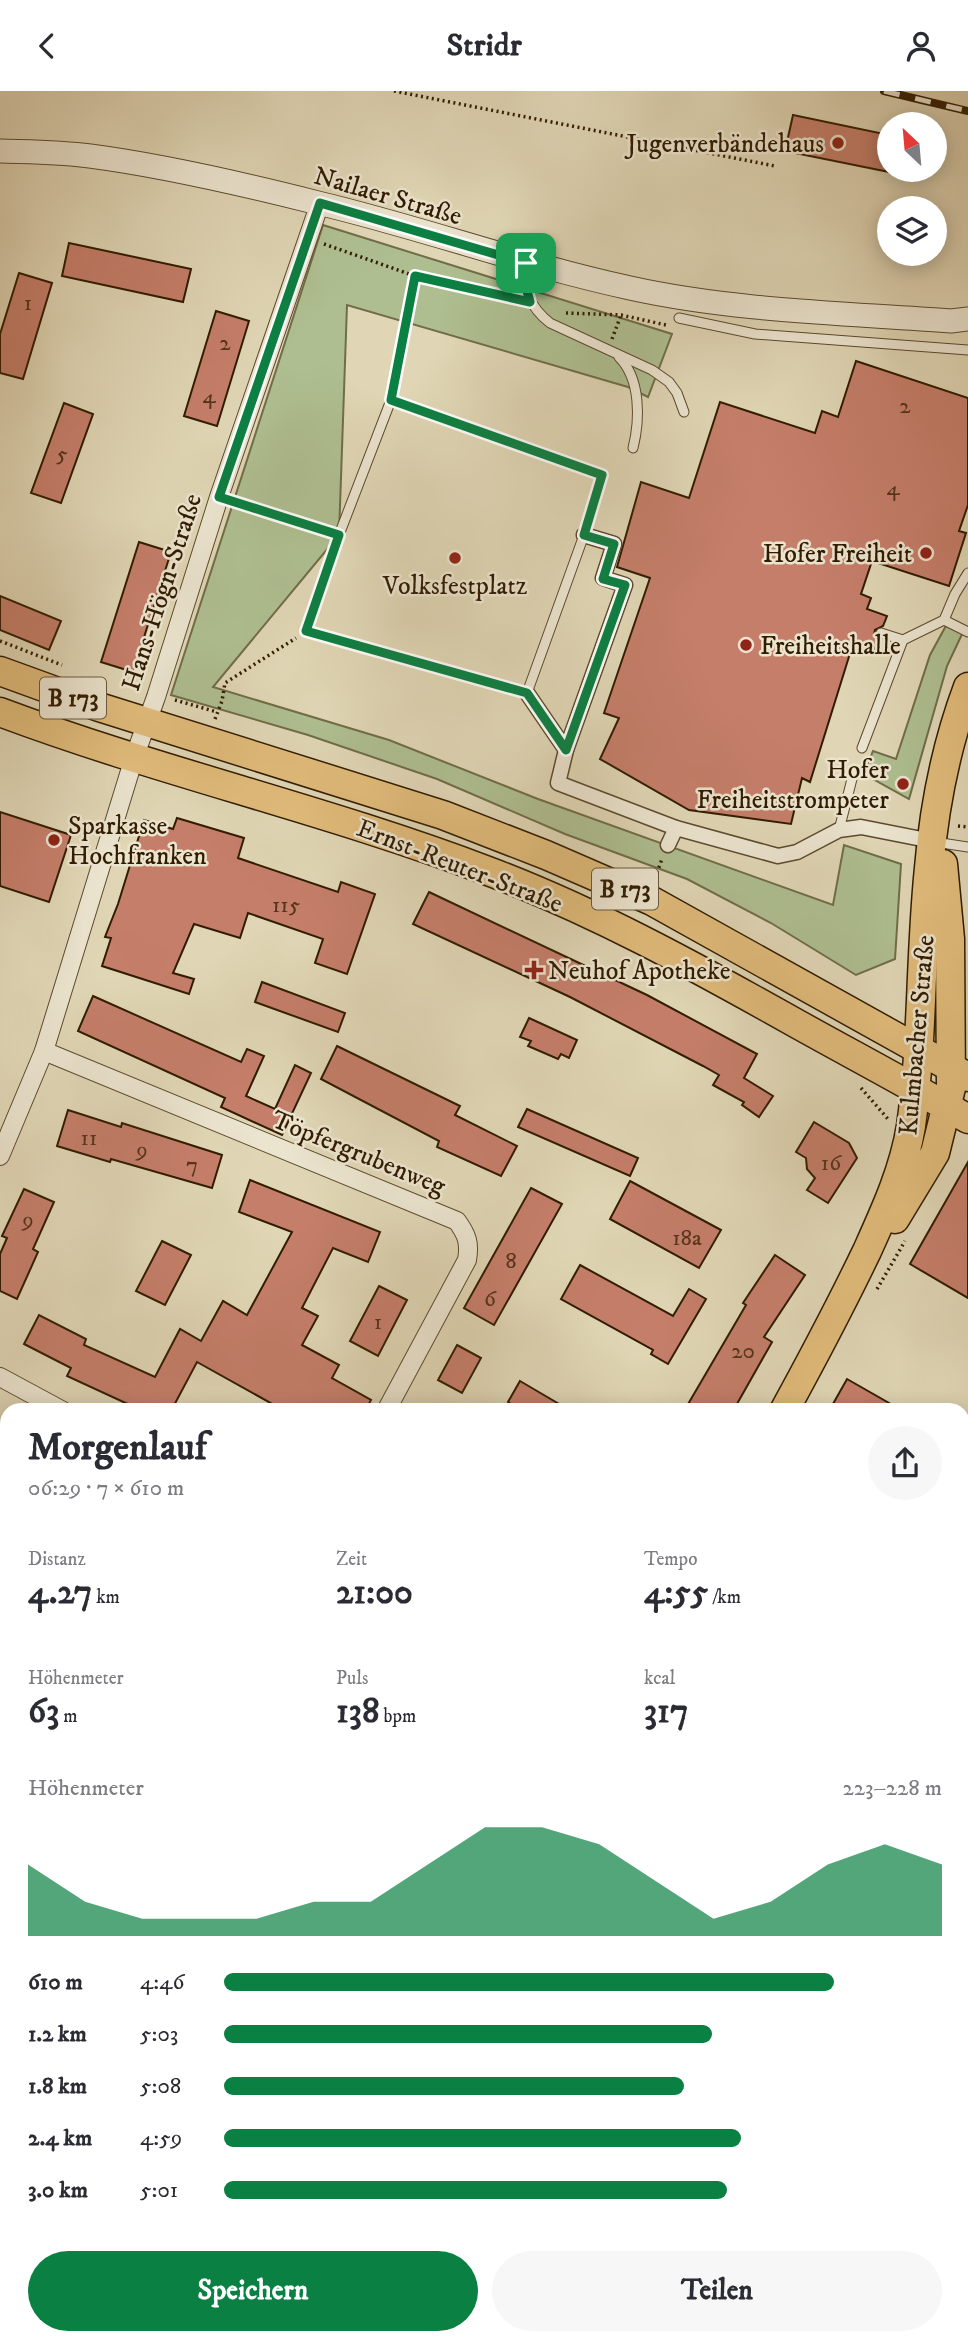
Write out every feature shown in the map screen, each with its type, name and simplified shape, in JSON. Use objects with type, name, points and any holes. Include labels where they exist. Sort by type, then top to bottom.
[{"type":"main road","name":"Ernst-Reuter-Straße","points":[[0,671],[152,710],[546,855],[652,901],[960,1072]]},
{"type":"main road","name":"Kulmbacher Straße","points":[[774,1403],[840,1308],[958,1113],[960,1072],[950,939],[947,844],[941,792],[968,687]]},
{"type":"main road","name":"Ernst-Reuter-Straße","points":[[0,712],[75,740],[421,846],[548,896],[635,936],[717,979],[958,1113]]},
{"type":"main road","name":"Kulmbacher Straße","points":[[840,1308],[896,1182],[910,1127],[947,844]]},
{"type":"street","name":"Nailaer Straße","points":[[0,151],[87,156],[136,163],[320,203],[526,263],[631,288],[703,301],[937,320],[968,319]]},
{"type":"street","name":"Hans-Högn-Straße","points":[[0,1156],[44,1051],[134,758],[152,710],[219,497],[320,203]]},
{"type":"street","points":[[584,535],[618,545],[603,579],[625,585],[566,750],[558,783],[676,828],[778,856],[797,852],[839,830],[860,827],[947,844]]},
{"type":"street","points":[[527,693],[566,750]]},
{"type":"street","points":[[668,845],[676,828]]},
{"type":"street","name":"Töpfergrubenweg","points":[[44,1051],[457,1221],[466,1233],[469,1246],[467,1260],[390,1403]]},
{"type":"street","points":[[0,1377],[48,1403]]},
{"type":"lane","points":[[526,263],[523,276],[530,302],[537,313],[550,323],[652,370],[669,382],[684,411]]},
{"type":"lane","points":[[679,318],[755,334],[968,350]]},
{"type":"lane","points":[[608,350],[621,359],[632,379],[637,430],[633,448]]},
{"type":"lane","points":[[391,400],[602,475],[584,535],[527,693],[306,631],[339,535],[391,400]]},
{"type":"lane","points":[[219,497],[339,535]]},
{"type":"lane","points":[[862,748],[903,640],[944,620],[968,573]]},
{"type":"lane","points":[[944,620],[968,632]]},
{"type":"lane","points":[[881,633],[903,640]]},
{"type":"lane","points":[[839,830],[854,771]]},
{"type":"path","points":[[394,91],[775,166]]},
{"type":"path","points":[[309,238],[415,276],[530,302]]},
{"type":"path","points":[[391,400],[415,276]]},
{"type":"path","points":[[608,350],[621,315]]},
{"type":"path","points":[[222,701],[225,683],[306,631]]},
{"type":"path","points":[[152,710],[176,700],[217,712]]},
{"type":"path","points":[[857,1085],[890,1121]]},
{"type":"green space","points":[[323,225],[672,334],[648,397],[628,387],[347,305],[339,535],[213,687],[389,740],[538,799],[833,905],[844,845],[901,864],[895,959],[856,975],[771,923],[687,879],[565,834],[437,779],[308,735],[171,695]]},
{"type":"green space","points":[[948,622],[964,630],[947,666],[909,799],[864,774],[873,751],[896,759],[930,655]]},
{"type":"building","name":"Jugenverbändehaus","points":[[793,115],[877,132],[877,170],[785,151]]},
{"type":"building","points":[[69,243],[191,269],[183,302],[62,276]]},
{"type":"building","points":[[19,273],[52,283],[23,379],[0,373],[0,334]]},
{"type":"building","points":[[216,311],[249,321],[217,426],[184,416]]},
{"type":"building","points":[[856,361],[968,398],[968,505],[959,531],[966,533],[949,586],[872,561],[861,594],[871,598],[867,609],[887,616],[883,626],[875,630],[874,635],[878,639],[873,654],[852,647],[810,782],[802,778],[791,824],[689,810],[600,759],[619,718],[604,713],[650,578],[617,567],[641,482],[689,498],[720,402],[815,433],[822,411],[838,417]]},
{"type":"building","points":[[64,403],[93,414],[61,503],[31,493]]},
{"type":"building","points":[[139,542],[171,552],[133,672],[101,662]]},
{"type":"building","points":[[0,596],[61,621],[49,650],[0,630]]},
{"type":"building","points":[[0,812],[71,835],[49,902],[0,886]]},
{"type":"building","points":[[177,818],[244,838],[238,858],[338,892],[341,882],[375,894],[347,974],[315,963],[323,939],[248,913],[240,938],[194,924],[173,973],[194,979],[189,994],[102,966],[111,938],[105,937],[144,820],[173,829]]},
{"type":"building","points":[[429,892],[647,995],[757,1054],[744,1078],[773,1096],[759,1117],[742,1105],[744,1102],[713,1085],[719,1075],[703,1066],[570,997],[413,924]]},
{"type":"building","points":[[262,982],[345,1013],[338,1032],[255,1002]]},
{"type":"building","points":[[93,996],[241,1062],[247,1049],[264,1056],[246,1096],[275,1109],[295,1065],[311,1073],[282,1135],[221,1107],[225,1098],[78,1031]]},
{"type":"building","points":[[529,1018],[577,1040],[569,1058],[561,1054],[558,1059],[528,1046],[531,1041],[520,1037]]},
{"type":"building","points":[[337,1046],[460,1106],[455,1115],[517,1146],[501,1176],[437,1147],[439,1141],[321,1079]]},
{"type":"building","points":[[527,1109],[638,1158],[630,1176],[518,1127]]},
{"type":"building","points":[[68,1110],[121,1127],[122,1123],[222,1155],[212,1188],[57,1146]]},
{"type":"building","points":[[814,1122],[849,1143],[857,1158],[828,1203],[807,1190],[815,1178],[807,1169],[806,1158],[796,1152]]},
{"type":"building","points":[[968,1162],[968,1298],[910,1264]]},
{"type":"building","points":[[250,1180],[380,1232],[368,1262],[333,1248],[302,1308],[318,1316],[302,1345],[339,1365],[332,1378],[371,1400],[369,1403],[271,1403],[197,1362],[175,1403],[126,1403],[67,1376],[71,1368],[24,1344],[39,1315],[86,1339],[84,1345],[155,1377],[180,1329],[201,1341],[223,1301],[247,1315],[292,1232],[239,1212]]},
{"type":"building","points":[[630,1181],[721,1230],[699,1268],[610,1219]]},
{"type":"building","points":[[531,1188],[562,1204],[494,1325],[464,1308]]},
{"type":"building","points":[[24,1189],[54,1202],[33,1249],[38,1252],[17,1299],[0,1291],[0,1254],[7,1238],[2,1236]]},
{"type":"building","points":[[162,1241],[191,1255],[165,1305],[136,1291]]},
{"type":"building","points":[[775,1255],[805,1275],[764,1337],[772,1342],[738,1403],[689,1403],[746,1305],[743,1303]]},
{"type":"building","points":[[580,1265],[673,1316],[689,1289],[706,1299],[668,1364],[651,1354],[653,1350],[561,1299]]},
{"type":"building","points":[[379,1286],[407,1300],[378,1356],[350,1341]]},
{"type":"building","points":[[457,1345],[481,1358],[462,1393],[438,1380]]},
{"type":"building","points":[[847,1379],[889,1403],[834,1403]]},
{"type":"building","points":[[520,1381],[557,1403],[510,1403]]},
{"type":"railway","points":[[884,91],[968,111]]},
{"type":"place","name":"Jugenverbändehaus","points":[[838,143]]},
{"type":"place","name":"Hofer Freiheit","points":[[926,553]]},
{"type":"place","name":"Volksfestplatz","points":[[455,558]]},
{"type":"place","name":"Freiheitshalle","points":[[746,645]]},
{"type":"place","name":"Hofer Freiheitstrompeter","points":[[903,784]]},
{"type":"place","name":"Sparkasse Hochfranken","points":[[54,840]]},
{"type":"place","name":"Neuhof Apotheke","points":[[534,970]]},
{"type":"route","points":[[320,203],[526,263],[523,276],[530,302],[415,276],[391,400],[602,475],[584,535],[614,544],[603,579],[625,585],[566,750],[527,693],[306,631],[339,535],[219,497],[320,203]]}]
